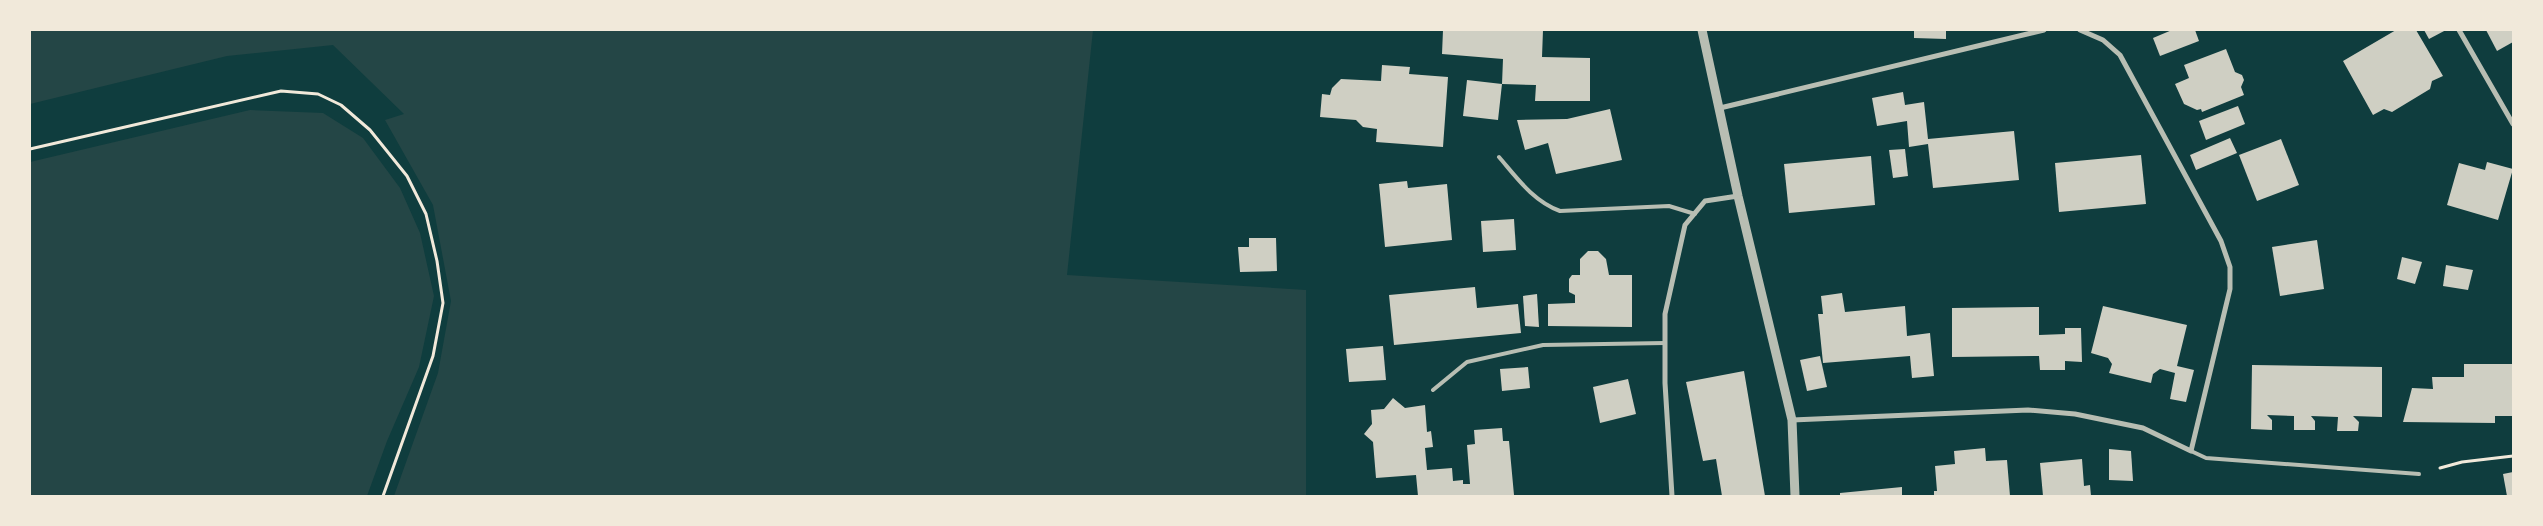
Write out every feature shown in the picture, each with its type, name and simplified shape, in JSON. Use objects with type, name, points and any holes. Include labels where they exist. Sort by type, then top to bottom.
[{"type":"street","points":[[1702,30],[1738,196],[1792,420],[1795,496]]},
{"type":"street","points":[[1720,108],[2044,30]]},
{"type":"street","points":[[1792,420],[2028,410],[2075,414],[2143,428],[2191,451],[2230,289],[2230,267],[2221,241],[2120,55],[2103,40],[2080,30]]},
{"type":"street","points":[[2459,30],[2513,124]]},
{"type":"street","points":[[1672,496],[1665,314],[1685,226],[1706,201],[1738,196]]},
{"type":"lane","points":[[1499,157],[1526,188],[1544,205],[1560,211],[1668,206],[1695,214]]},
{"type":"lane","points":[[1433,390],[1467,362],[1543,345],[1665,343]]},
{"type":"lane","points":[[2191,451],[2206,458],[2419,474]]},
{"type":"path","points":[[30,149],[281,91],[318,94],[341,105],[370,130],[406,176],[426,214],[437,261],[442,302],[433,356],[383,496]]},
{"type":"path","points":[[2419,474],[2462,462],[2513,456]]},
{"type":"shaded area","points":[[30,30],[1093,30],[1067,275],[1306,290],[1306,496],[394,496],[438,373],[451,301],[433,205],[385,120],[404,114],[333,45],[227,56],[30,104]]},
{"type":"shaded area","points":[[250,110],[323,113],[363,138],[400,188],[420,233],[434,296],[419,367],[387,441],[367,496],[30,496],[30,162]]},
{"type":"building","points":[[1443,30],[1543,30],[1542,57],[1590,58],[1590,101],[1535,101],[1536,85],[1502,84],[1503,59],[1442,54]]},
{"type":"building","points":[[1914,30],[1946,30],[1946,39],[1914,38]]},
{"type":"building","points":[[2172,30],[2195,30],[2199,41],[2160,56],[2153,38]]},
{"type":"building","points":[[2396,30],[2416,30],[2443,76],[2432,81],[2430,89],[2392,112],[2384,109],[2373,115],[2343,61]]},
{"type":"building","points":[[2424,30],[2446,30],[2429,39]]},
{"type":"building","points":[[2486,30],[2513,30],[2513,42],[2497,51]]},
{"type":"building","points":[[2226,49],[2235,72],[2242,75],[2244,80],[2241,87],[2244,95],[2202,112],[2201,109],[2197,110],[2184,104],[2175,84],[2189,78],[2184,65]]},
{"type":"building","points":[[1382,65],[1410,67],[1409,74],[1448,77],[1443,147],[1376,142],[1377,129],[1363,127],[1356,120],[1320,117],[1322,94],[1330,95],[1332,88],[1341,79],[1381,81]]},
{"type":"building","points":[[1467,80],[1502,84],[1498,120],[1463,116]]},
{"type":"building","points":[[1903,92],[1905,105],[1924,102],[1928,139],[2014,131],[2019,180],[1933,188],[1928,144],[1909,147],[1907,121],[1877,126],[1872,98]]},
{"type":"building","points":[[2238,106],[2245,124],[2206,140],[2199,121]]},
{"type":"building","points":[[1610,109],[1622,160],[1556,174],[1548,143],[1525,150],[1517,120],[1567,119]]},
{"type":"building","points":[[2230,138],[2237,153],[2196,170],[2190,155]]},
{"type":"building","points":[[2281,139],[2299,185],[2257,201],[2239,155]]},
{"type":"building","points":[[1905,149],[1908,176],[1893,178],[1889,150]]},
{"type":"building","points":[[2141,155],[2146,204],[2059,212],[2055,163]]},
{"type":"building","points":[[1871,156],[1875,205],[1789,213],[1784,164]]},
{"type":"building","points":[[2487,162],[2513,169],[2498,220],[2447,205],[2459,163],[2485,170]]},
{"type":"building","points":[[1407,181],[1408,188],[1447,184],[1452,240],[1385,247],[1379,184]]},
{"type":"building","points":[[1514,219],[1516,250],[1483,252],[1481,221]]},
{"type":"building","points":[[1249,238],[1276,238],[1277,271],[1240,272],[1238,247],[1249,247]]},
{"type":"building","points":[[2317,240],[2324,289],[2280,296],[2272,247]]},
{"type":"building","points":[[1588,251],[1598,251],[1606,259],[1609,275],[1632,275],[1632,327],[1548,326],[1548,304],[1575,303],[1575,295],[1569,292],[1569,279],[1572,275],[1580,275],[1580,259]]},
{"type":"building","points":[[2402,257],[2422,262],[2415,284],[2397,279]]},
{"type":"building","points":[[2446,265],[2473,270],[2468,290],[2443,286]]},
{"type":"building","points":[[1475,287],[1477,308],[1518,304],[1521,333],[1394,345],[1389,295]]},
{"type":"building","points":[[1842,293],[1845,312],[1905,306],[1907,336],[1930,333],[1934,376],[1912,378],[1910,356],[1823,363],[1818,314],[1823,314],[1821,296]]},
{"type":"building","points":[[1537,294],[1539,327],[1525,326],[1523,296]]},
{"type":"building","points":[[2103,306],[2187,325],[2177,366],[2194,370],[2186,402],[2170,399],[2175,373],[2160,369],[2153,374],[2151,383],[2109,373],[2112,364],[2108,358],[2091,353]]},
{"type":"building","points":[[2039,307],[2039,335],[2065,334],[2065,328],[2081,328],[2082,362],[2065,361],[2065,370],[2040,370],[2039,356],[1952,357],[1952,308]]},
{"type":"building","points":[[1383,346],[1386,380],[1349,382],[1346,349]]},
{"type":"building","points":[[1820,356],[1827,387],[1807,391],[1800,360]]},
{"type":"building","points":[[2464,364],[2513,364],[2513,416],[2495,416],[2495,423],[2403,422],[2412,388],[2433,389],[2432,377],[2464,377]]},
{"type":"building","points":[[2252,365],[2382,367],[2382,417],[2353,416],[2359,422],[2358,431],[2337,431],[2338,417],[2311,416],[2315,421],[2315,430],[2294,430],[2294,416],[2267,415],[2272,420],[2272,430],[2251,429]]},
{"type":"building","points":[[1528,367],[1530,388],[1502,391],[1500,369]]},
{"type":"building","points":[[1744,371],[1765,496],[1722,496],[1716,459],[1703,461],[1686,382]]},
{"type":"building","points":[[1628,379],[1636,414],[1600,423],[1593,387]]},
{"type":"building","points":[[1393,398],[1405,408],[1425,405],[1427,432],[1431,431],[1433,447],[1425,448],[1427,470],[1452,468],[1453,481],[1463,480],[1463,484],[1470,484],[1467,445],[1475,444],[1474,430],[1502,428],[1503,441],[1509,441],[1514,495],[1418,496],[1416,475],[1376,478],[1373,442],[1364,434],[1372,424],[1371,410],[1384,409]]},
{"type":"building","points":[[1985,448],[1986,461],[2007,460],[2010,496],[1934,496],[1934,491],[1937,491],[1935,466],[1955,464],[1954,451]]},
{"type":"building","points":[[2109,449],[2131,451],[2133,481],[2109,480]]},
{"type":"building","points":[[2082,459],[2084,486],[2090,485],[2091,496],[2043,496],[2040,463]]},
{"type":"building","points":[[2513,472],[2513,496],[2507,496],[2503,474]]},
{"type":"building","points":[[1902,487],[1902,496],[1840,496],[1840,493]]}]
